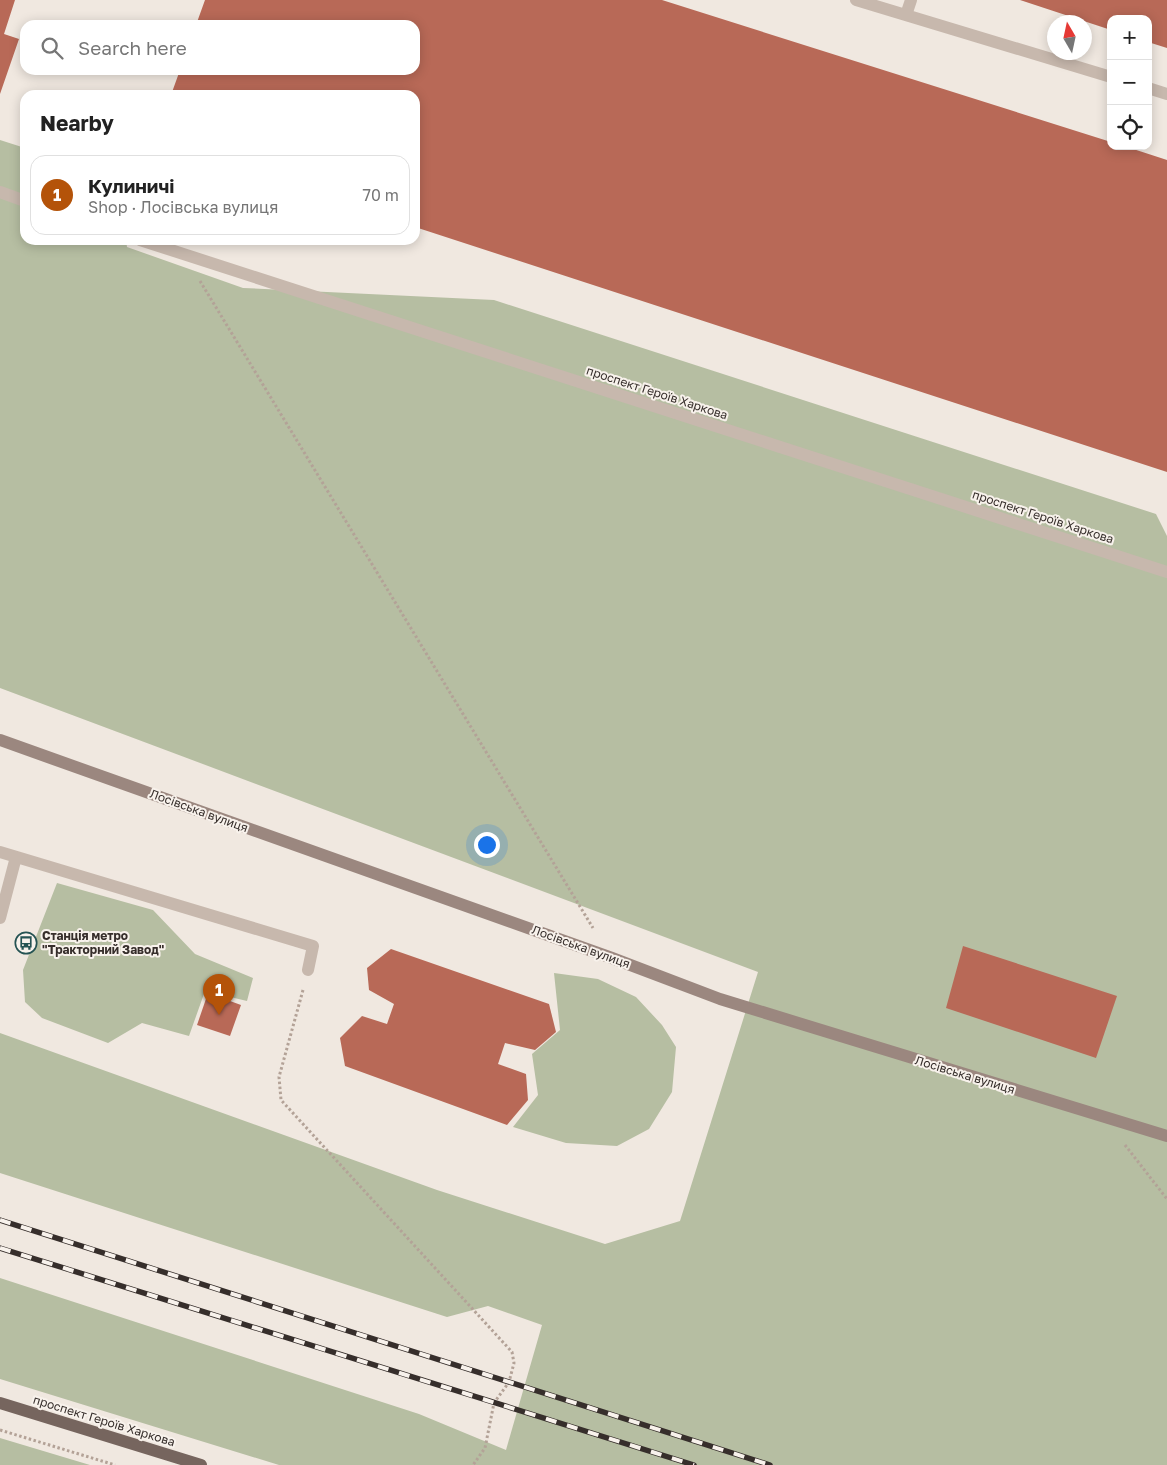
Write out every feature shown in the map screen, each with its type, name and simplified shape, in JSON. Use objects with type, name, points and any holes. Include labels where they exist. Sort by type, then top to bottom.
[{"type":"main road","name":"Лосівська вулиця","points":[[0,740],[612,958],[720,999],[1103,1118],[1167,1136]]},
{"type":"main road","name":"проспект Героїв Харкова","points":[[0,1403],[201,1465]]},
{"type":"street","points":[[856,0],[1107,76]]},
{"type":"street","points":[[906,15],[911,0]]},
{"type":"street","points":[[1152,89],[1167,94]]},
{"type":"street","points":[[0,192],[20,199]]},
{"type":"street","name":"проспект Героїв Харкова","points":[[155,245],[1167,572]]},
{"type":"street","points":[[0,852],[312,946],[308,970]]},
{"type":"street","points":[[0,918],[16,857]]},
{"type":"path","points":[[184,255],[612,958]]},
{"type":"path","points":[[308,970],[280,1077],[281,1100],[512,1352],[514,1363],[509,1382],[494,1403],[485,1448],[473,1465]]},
{"type":"path","points":[[1103,1118],[1167,1199]]},
{"type":"path","points":[[0,1430],[115,1465]]},
{"type":"green space","points":[[0,140],[20,146],[20,245],[127,245],[127,247],[243,288],[494,300],[1156,514],[1167,536],[1167,1465],[279,1465],[0,1379],[0,1278],[419,1414],[506,1450],[542,1325],[488,1306],[447,1317],[0,1173],[0,1033],[437,1190],[605,1244],[680,1221],[758,972],[0,688]]},
{"type":"green space","points":[[57,883],[153,910],[195,954],[253,978],[247,1001],[205,991],[189,1036],[142,1023],[108,1043],[42,1018],[25,1002],[23,970]]},
{"type":"green space","points":[[554,973],[598,979],[636,997],[662,1025],[676,1047],[672,1092],[649,1129],[617,1146],[566,1143],[513,1127],[538,1095],[532,1054],[560,1030]]},
{"type":"green space","points":[[0,1438],[90,1465],[0,1465]]},
{"type":"building","points":[[0,0],[15,0],[4,34],[19,39],[0,94]]},
{"type":"building","points":[[205,0],[662,0],[1107,141],[1107,150],[1136,150],[1167,160],[1167,472],[420,229],[420,90],[173,90],[178,75],[420,75],[420,20],[198,20]]},
{"type":"building","points":[[1020,0],[1167,0],[1167,48],[1152,43],[1152,15],[1107,15],[1107,29],[1092,24],[1092,15],[1066,15]]},
{"type":"building","points":[[963,946],[1117,996],[1096,1058],[946,1008]]},
{"type":"building","points":[[391,949],[549,1004],[556,1032],[535,1050],[505,1043],[498,1064],[526,1074],[528,1100],[507,1125],[345,1066],[340,1038],[362,1016],[387,1024],[394,1004],[369,990],[367,968]]},
{"type":"building","points":[[208,993],[241,1005],[230,1036],[197,1025]]},
{"type":"railway","points":[[0,1220],[770,1465]]},
{"type":"railway","points":[[0,1248],[694,1465]]},
{"type":"place","name":"Станція метро \"Тракторний Завод\"","points":[[26,943]]},
{"type":"place","name":"Кулиничі","points":[[219,1015]]}]
